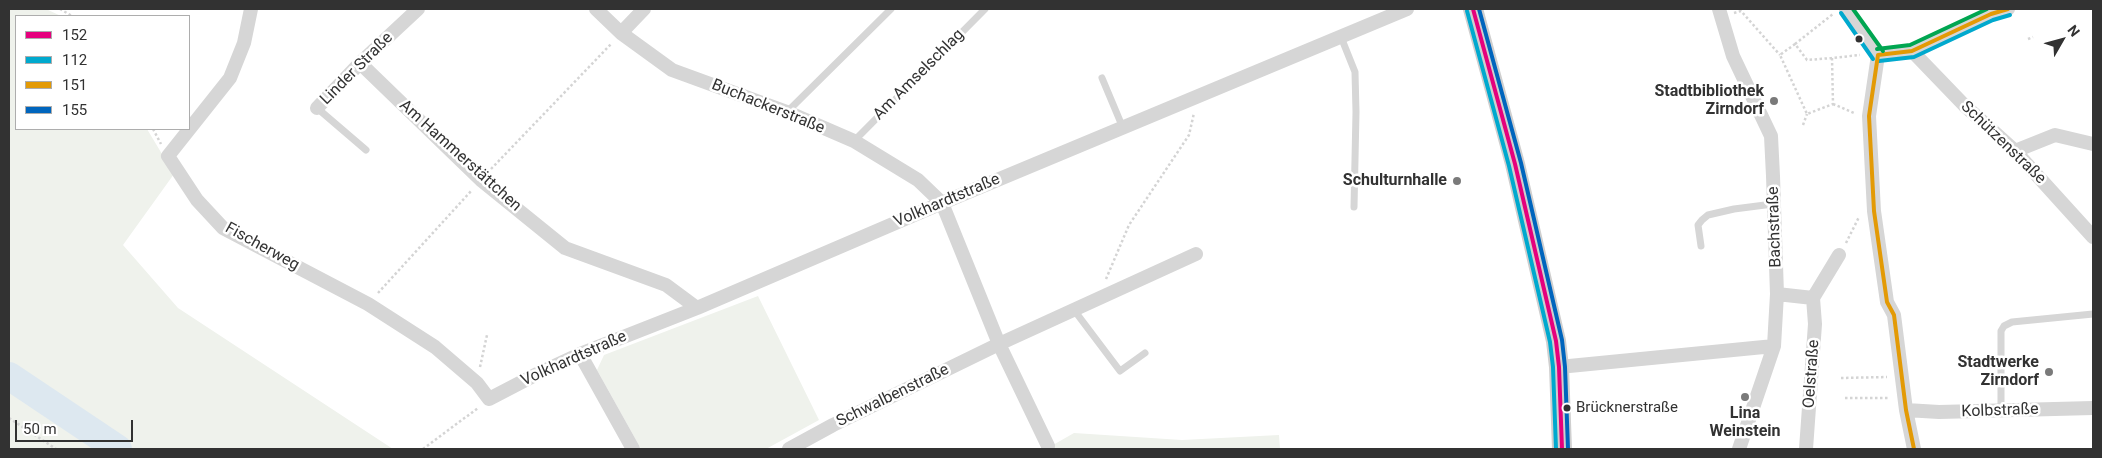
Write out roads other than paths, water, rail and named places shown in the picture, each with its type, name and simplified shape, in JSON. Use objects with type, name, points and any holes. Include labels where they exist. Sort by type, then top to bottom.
[{"type":"street","name":"Fischerweg","points":[[190,128],[230,78],[244,43],[251,9]]},
{"type":"street","name":"Linder Straße","points":[[318,108],[360,63],[418,9]]},
{"type":"street","name":"Buchackerstraße","points":[[596,9],[621,33],[672,70],[786,112],[854,141],[918,180],[942,202]]},
{"type":"street","points":[[621,33],[644,9]]},
{"type":"street","name":"Volkhardtstraße","points":[[489,399],[580,354],[697,308],[942,202],[1407,9]]},
{"type":"street","points":[[1473,9],[1515,164],[1556,340],[1559,367],[1562,449]]},
{"type":"street","points":[[1878,55],[1912,51],[1991,14],[2008,9]]},
{"type":"street","points":[[1845,10],[1878,55],[1869,116],[1874,211],[1888,302],[1894,315],[1906,410],[1914,449]]},
{"type":"street","name":"Bachstraße","points":[[1726,11],[1733,56],[1771,136],[1777,294],[1774,346],[1740,449]]},
{"type":"street","name":"Schützenstraße","points":[[1912,51],[1964,105],[2015,151],[2093,237]]},
{"type":"street","name":"Am Hammerstättchen","points":[[360,63],[481,180],[565,248],[666,286],[697,308]]},
{"type":"street","name":"Fischerweg","points":[[189,130],[168,156],[197,200],[223,228],[368,304],[436,347],[478,383],[489,399]]},
{"type":"street","points":[[2015,151],[2055,135],[2093,144]]},
{"type":"street","points":[[942,202],[999,344],[1048,446]]},
{"type":"street","name":"Schwalbenstraße","points":[[789,449],[833,425],[999,344],[1196,254]]},
{"type":"street","points":[[1777,294],[1813,298],[1839,255]]},
{"type":"street","name":"Oelstraße","points":[[1806,449],[1815,324],[1813,298]]},
{"type":"street","points":[[1559,367],[1774,346]]},
{"type":"street","points":[[580,354],[633,449]]},
{"type":"street","name":"Kolbstraße","points":[[1906,410],[1939,412],[2093,408]]},
{"type":"lane","points":[[786,112],[891,9]]},
{"type":"lane","name":"Am Amselschlag","points":[[854,141],[985,9]]},
{"type":"lane","points":[[1341,37],[1355,72],[1354,208]]},
{"type":"lane","points":[[1102,78],[1123,128]]},
{"type":"lane","points":[[318,108],[366,150]]},
{"type":"lane","points":[[1701,246],[1698,225],[1708,215],[1734,209],[1773,204]]},
{"type":"lane","points":[[1074,310],[1120,371],[1145,353]]},
{"type":"lane","points":[[2001,410],[2001,331],[2004,326],[2012,322],[2093,314]]},
{"type":"waterway","points":[[9,376],[118,449]]},
{"type":"place","name":"Stadtbibliothek Zirndorf","points":[[1774,101]]},
{"type":"place","name":"Schulturnhalle","points":[[1457,181]]},
{"type":"place","name":"Stadtwerke Zirndorf","points":[[2049,372]]},
{"type":"place","name":"Lina Weinstein","points":[[1745,397]]},
{"type":"place","name":"Brücknerstraße","points":[[1567,408]]}]
